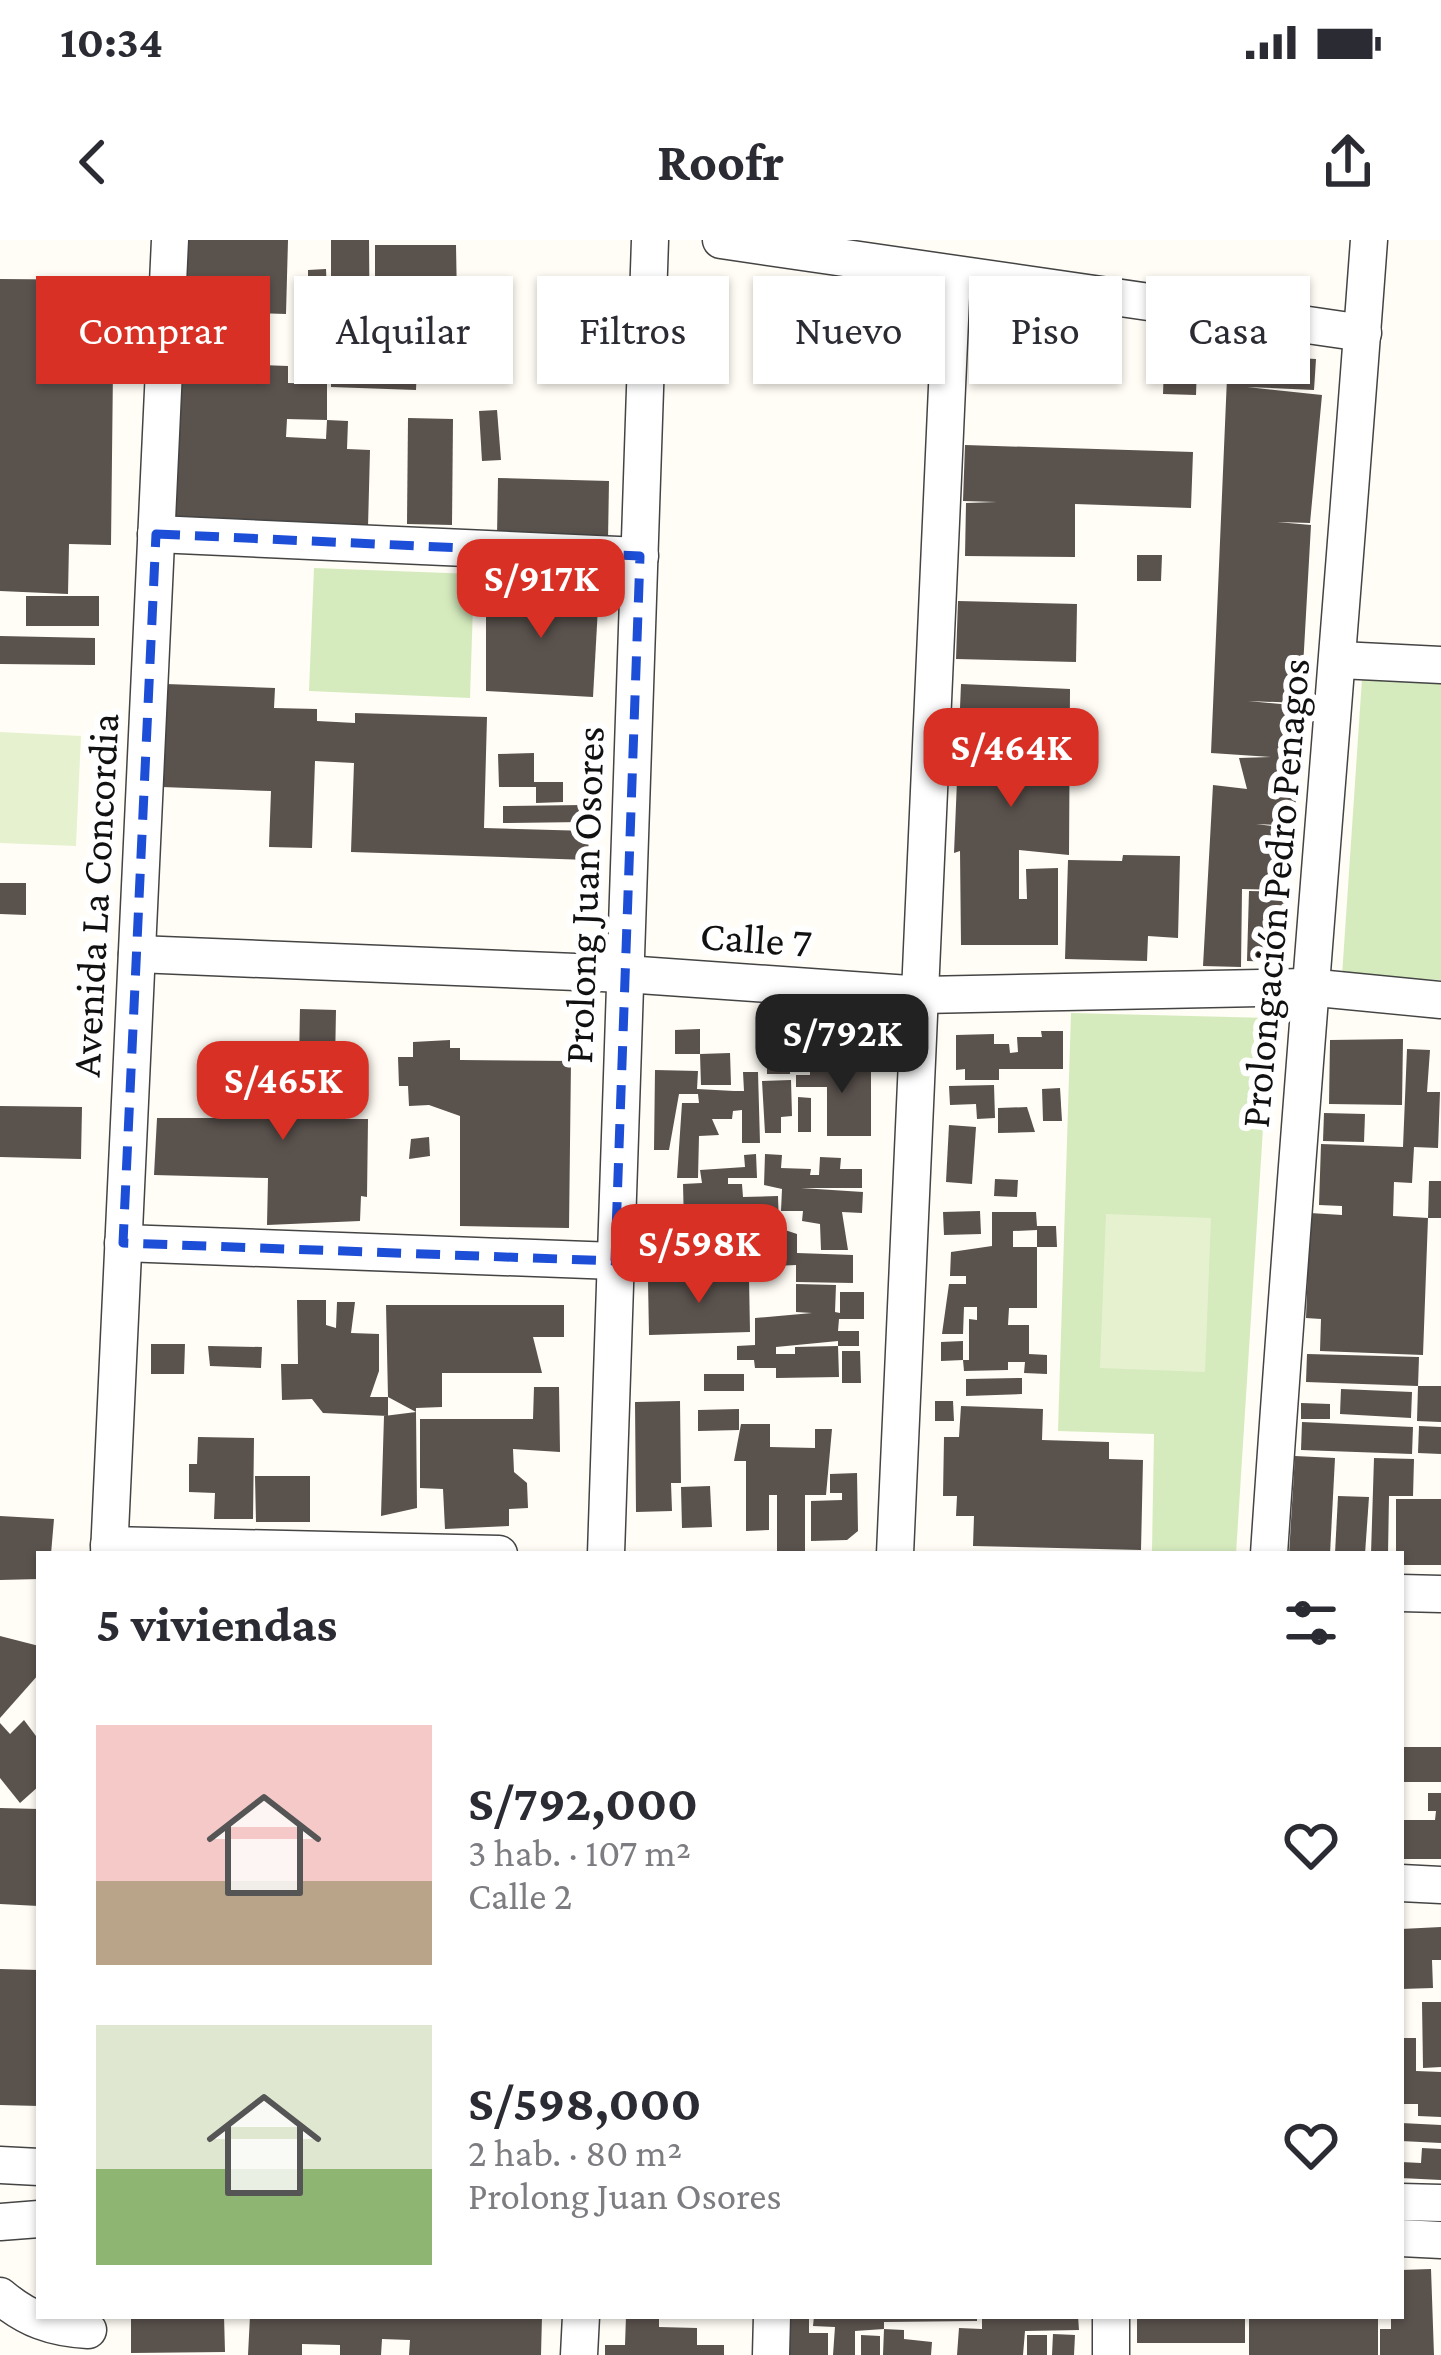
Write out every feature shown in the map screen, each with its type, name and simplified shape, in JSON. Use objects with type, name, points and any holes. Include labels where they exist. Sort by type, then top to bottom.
[{"type":"street","name":"Avenida La Concordia","points":[[109,1550],[170,240]]},
{"type":"street","name":"Prolong Juan Osores","points":[[606,1551],[650,240]]},
{"type":"street","points":[[721,240],[1363,333]]},
{"type":"street","name":"Prolongación Pedro Penagos","points":[[1269,1551],[1307,987],[1340,660],[1370,240]]},
{"type":"street","points":[[895,1551],[952,275]]},
{"type":"street","points":[[156,534],[640,556]]},
{"type":"street","points":[[1340,660],[1441,665]]},
{"type":"street","name":"Calle 7","points":[[137,954],[625,974],[923,995],[1307,987],[1441,1000]]},
{"type":"street","points":[[123,1243],[615,1261]]},
{"type":"street","points":[[109,1550],[206,1551]]},
{"type":"street","points":[[1404,1593],[1441,1594]]},
{"type":"street","points":[[1404,1883],[1441,1885]]},
{"type":"street","points":[[0,2165],[36,2168]]},
{"type":"street","points":[[1404,2202],[1441,2203]]},
{"type":"street","points":[[0,2222],[36,2219]]},
{"type":"street","points":[[1404,2238],[1441,2240]]},
{"type":"street","points":[[0,2296],[31,2319],[88,2334]]},
{"type":"street","points":[[579,2355],[581,2319]]},
{"type":"street","points":[[771,2355],[772,2319]]},
{"type":"street","points":[[1111,2319],[1112,2355]]},
{"type":"highlighted area","points":[[156,534],[640,556],[615,1261],[123,1243]]},
{"type":"green space","points":[[314,568],[474,574],[470,698],[309,691]]},
{"type":"green space","points":[[1362,679],[1441,683],[1441,980],[1342,976]]},
{"type":"green space","points":[[0,732],[81,736],[76,846],[0,843]]},
{"type":"green space","points":[[1071,1013],[1270,1018],[1236,1551],[1152,1551],[1154,1434],[1058,1431]]},
{"type":"green space","points":[[1106,1214],[1211,1218],[1205,1372],[1100,1368]]},
{"type":"building","points":[[184,240],[288,240],[286,314],[270,314],[270,276],[182,276]]},
{"type":"building","points":[[331,240],[369,240],[369,276],[331,276]]},
{"type":"building","points":[[375,245],[456,245],[457,276],[375,276]]},
{"type":"building","points":[[326,269],[326,276],[308,276],[308,270]]},
{"type":"building","points":[[0,279],[36,279],[36,384],[113,384],[111,545],[69,544],[68,594],[0,591]]},
{"type":"building","points":[[1310,359],[1316,359],[1314,390],[1247,387],[1322,395],[1310,523],[1277,522],[1311,525],[1301,703],[1248,701],[1302,706],[1294,826],[1256,824],[1287,828],[1282,890],[1242,889],[1241,967],[1203,966],[1213,785],[1247,789],[1239,758],[1271,757],[1211,753],[1227,384],[1310,384]]},
{"type":"building","points":[[270,365],[288,366],[288,383],[327,384],[327,420],[348,421],[347,449],[370,450],[368,527],[174,521],[178,384],[270,384]],"holes":[[[287,419],[327,420],[326,439],[286,437]]]},
{"type":"building","points":[[331,384],[416,384],[416,390]]},
{"type":"building","points":[[1163,384],[1196,384],[1196,395],[1163,394]]},
{"type":"building","points":[[497,410],[501,460],[482,461],[479,411]]},
{"type":"building","points":[[408,418],[453,419],[452,525],[407,524]]},
{"type":"building","points":[[965,445],[1193,452],[1191,508],[1075,504],[1075,557],[965,556],[966,503],[997,502],[963,501]]},
{"type":"building","points":[[498,478],[609,481],[608,540],[497,537]]},
{"type":"building","points":[[1137,555],[1162,555],[1161,581],[1137,581]]},
{"type":"building","points":[[486,588],[599,589],[593,697],[486,691]]},
{"type":"building","points":[[26,596],[99,596],[99,626],[26,626]]},
{"type":"building","points":[[958,601],[1077,604],[1076,662],[956,659]]},
{"type":"building","points":[[0,636],[95,638],[95,665],[0,664]]},
{"type":"building","points":[[166,684],[275,688],[274,708],[317,709],[317,721],[355,723],[355,713],[487,717],[484,828],[589,831],[588,860],[351,852],[354,763],[315,761],[312,848],[269,847],[271,791],[162,787]]},
{"type":"building","points":[[961,684],[1070,689],[1069,855],[1019,850],[1019,899],[1027,899],[1026,869],[1058,868],[1058,945],[961,945],[960,851],[954,853]]},
{"type":"building","points":[[534,753],[534,782],[563,782],[563,802],[536,803],[536,787],[499,787],[498,754]]},
{"type":"building","points":[[583,805],[583,822],[503,823],[503,806]]},
{"type":"building","points":[[1123,855],[1180,856],[1178,938],[1148,936],[1147,961],[1065,959],[1068,860],[1122,861]]},
{"type":"building","points":[[0,883],[26,883],[26,915],[0,914]]},
{"type":"building","points":[[1249,891],[1286,892],[1283,962],[1247,961]]},
{"type":"building","points":[[300,1009],[336,1010],[334,1119],[368,1119],[367,1197],[361,1196],[360,1221],[267,1225],[268,1178],[154,1175],[157,1118],[298,1118]]},
{"type":"building","points":[[794,1025],[794,1030],[827,1029],[827,1042],[805,1042],[806,1070],[796,1070],[795,1049],[768,1050],[767,1026]]},
{"type":"building","points":[[700,1029],[700,1054],[675,1054],[675,1030]]},
{"type":"building","points":[[1041,1031],[1063,1031],[1063,1069],[999,1069],[999,1080],[965,1080],[965,1069],[956,1070],[956,1035],[994,1034],[994,1044],[1009,1044],[1010,1053],[1018,1052],[1017,1037],[1042,1037]]},
{"type":"building","points":[[1403,1039],[1402,1105],[1329,1104],[1330,1040]]},
{"type":"building","points":[[450,1040],[450,1048],[460,1048],[460,1060],[571,1061],[569,1228],[460,1226],[460,1116],[429,1105],[409,1106],[408,1086],[399,1086],[398,1057],[413,1057],[413,1042]]},
{"type":"building","points":[[1407,1049],[1430,1050],[1427,1092],[1440,1092],[1438,1148],[1414,1147],[1412,1183],[1394,1182],[1393,1216],[1428,1218],[1423,1355],[1320,1351],[1321,1319],[1306,1318],[1310,1213],[1342,1215],[1342,1206],[1319,1205],[1321,1144],[1403,1147]]},
{"type":"building","points":[[810,1050],[827,1050],[827,1070],[871,1071],[871,1136],[827,1136],[827,1087],[796,1087],[796,1075],[810,1075]]},
{"type":"building","points":[[730,1053],[731,1085],[701,1085],[700,1054]]},
{"type":"building","points":[[767,1053],[790,1053],[790,1074],[767,1074]]},
{"type":"building","points":[[655,1070],[698,1071],[697,1089],[734,1091],[744,1091],[743,1072],[758,1072],[760,1143],[742,1143],[742,1110],[733,1111],[732,1119],[712,1119],[719,1135],[699,1136],[698,1178],[677,1178],[682,1103],[699,1103],[698,1094],[679,1094],[669,1150],[654,1150]]},
{"type":"building","points":[[791,1080],[792,1116],[781,1117],[781,1133],[765,1133],[762,1081]]},
{"type":"building","points":[[994,1085],[995,1118],[977,1119],[976,1104],[950,1105],[949,1086]]},
{"type":"building","points":[[1060,1088],[1062,1121],[1043,1121],[1042,1089]]},
{"type":"building","points":[[798,1097],[811,1098],[811,1132],[798,1132]]},
{"type":"building","points":[[0,1106],[82,1107],[81,1159],[0,1157]]},
{"type":"building","points":[[1027,1107],[1035,1132],[998,1133],[998,1108]]},
{"type":"building","points":[[1324,1113],[1365,1114],[1364,1142],[1323,1141]]},
{"type":"building","points":[[949,1125],[976,1127],[972,1184],[946,1182]]},
{"type":"building","points":[[429,1137],[430,1156],[409,1159],[411,1139]]},
{"type":"building","points":[[756,1154],[757,1178],[728,1178],[728,1184],[742,1184],[743,1197],[778,1196],[779,1228],[797,1234],[797,1253],[853,1255],[853,1283],[796,1282],[796,1265],[775,1266],[776,1277],[759,1278],[757,1260],[775,1261],[774,1242],[780,1242],[762,1241],[761,1216],[753,1217],[754,1241],[677,1237],[677,1226],[684,1225],[683,1184],[702,1183],[700,1170],[745,1167],[744,1155]]},
{"type":"building","points":[[765,1154],[782,1155],[781,1168],[811,1169],[810,1175],[819,1175],[820,1157],[841,1158],[840,1169],[862,1169],[862,1188],[801,1188],[863,1192],[862,1213],[842,1212],[848,1250],[821,1250],[820,1224],[802,1221],[803,1211],[781,1211],[782,1189],[764,1185]]},
{"type":"building","points":[[995,1179],[1018,1180],[1017,1197],[994,1196]]},
{"type":"building","points":[[1429,1181],[1441,1181],[1441,1218],[1428,1218]]},
{"type":"building","points":[[980,1211],[981,1234],[944,1235],[943,1212]]},
{"type":"building","points":[[992,1212],[1036,1212],[1037,1226],[1056,1226],[1057,1247],[1037,1247],[1037,1308],[1009,1308],[1008,1325],[1029,1325],[1029,1354],[1047,1355],[1047,1374],[1024,1373],[1025,1362],[1008,1362],[1008,1370],[964,1371],[963,1360],[969,1360],[969,1319],[977,1320],[977,1307],[964,1307],[963,1334],[942,1334],[949,1284],[966,1284],[966,1276],[950,1276],[951,1252],[992,1246]],"holes":[[[1037,1230],[1037,1247],[1013,1247],[1013,1231]]]},
{"type":"building","points":[[756,1244],[757,1260],[700,1265],[699,1249]]},
{"type":"building","points":[[749,1278],[750,1332],[649,1335],[648,1281]]},
{"type":"building","points":[[796,1284],[836,1285],[835,1312],[840,1313],[840,1292],[864,1292],[864,1319],[839,1319],[838,1331],[859,1331],[859,1346],[838,1346],[839,1377],[776,1378],[776,1368],[755,1368],[754,1360],[737,1360],[737,1346],[755,1345],[755,1318],[812,1313],[796,1312]],"holes":[[[838,1341],[838,1346],[795,1347],[795,1354],[776,1354],[776,1347]]]},
{"type":"building","points":[[297,1300],[326,1300],[326,1325],[336,1328],[337,1302],[355,1302],[351,1333],[379,1334],[379,1371],[370,1397],[388,1397],[388,1416],[323,1413],[312,1399],[282,1400],[281,1364],[298,1364]]},
{"type":"building","points":[[386,1305],[564,1305],[564,1337],[533,1337],[542,1373],[442,1373],[442,1407],[416,1408],[416,1412],[388,1397]]},
{"type":"building","points":[[963,1341],[963,1360],[941,1361],[941,1342]]},
{"type":"building","points":[[151,1344],[185,1344],[184,1374],[151,1374]]},
{"type":"building","points":[[208,1346],[262,1347],[261,1368],[210,1366]]},
{"type":"building","points":[[842,1351],[860,1351],[861,1383],[842,1383]]},
{"type":"building","points":[[1307,1354],[1419,1357],[1418,1386],[1306,1382]]},
{"type":"building","points":[[704,1374],[744,1374],[744,1391],[704,1391]]},
{"type":"building","points":[[1022,1378],[1022,1394],[966,1396],[966,1379]]},
{"type":"building","points":[[1418,1386],[1441,1386],[1441,1422],[1417,1421]]},
{"type":"building","points":[[534,1387],[559,1387],[560,1452],[513,1449],[514,1472],[527,1483],[528,1508],[509,1509],[509,1526],[445,1529],[443,1489],[420,1488],[420,1419],[533,1419]]},
{"type":"building","points":[[1341,1389],[1412,1392],[1411,1418],[1340,1414]]},
{"type":"building","points":[[680,1401],[681,1483],[671,1483],[672,1511],[636,1512],[635,1402]]},
{"type":"building","points":[[935,1401],[953,1401],[954,1421],[935,1421]]},
{"type":"building","points":[[1301,1403],[1330,1404],[1330,1419],[1301,1419]]},
{"type":"building","points":[[961,1406],[1043,1409],[1042,1440],[1109,1442],[1109,1459],[1143,1460],[1141,1550],[973,1546],[974,1516],[956,1516],[957,1496],[943,1496],[944,1437],[959,1437]]},
{"type":"building","points":[[739,1409],[739,1430],[698,1431],[698,1410]]},
{"type":"building","points":[[416,1412],[417,1508],[381,1516],[384,1416]]},
{"type":"building","points":[[1302,1422],[1413,1427],[1412,1454],[1301,1450]]},
{"type":"building","points":[[741,1424],[770,1424],[770,1447],[815,1448],[815,1429],[832,1429],[826,1495],[805,1495],[805,1551],[777,1551],[777,1495],[769,1495],[769,1530],[746,1531],[746,1461],[734,1461]]},
{"type":"building","points":[[1419,1426],[1441,1427],[1441,1454],[1418,1453]]},
{"type":"building","points":[[198,1437],[254,1438],[253,1519],[214,1519],[215,1493],[189,1492],[189,1464],[197,1464]]},
{"type":"building","points":[[1295,1456],[1335,1458],[1330,1551],[1289,1551]]},
{"type":"building","points":[[1374,1458],[1414,1459],[1413,1496],[1389,1496],[1388,1551],[1371,1551]]},
{"type":"building","points":[[857,1473],[858,1531],[847,1540],[811,1541],[811,1501],[842,1500],[842,1493],[830,1493],[830,1474]]},
{"type":"building","points":[[255,1476],[310,1476],[310,1522],[256,1522]]},
{"type":"building","points":[[710,1486],[712,1527],[682,1528],[681,1487]]},
{"type":"building","points":[[1338,1496],[1369,1497],[1365,1551],[1335,1551]]},
{"type":"building","points":[[1396,1499],[1441,1499],[1441,1565],[1404,1565],[1404,1551],[1396,1551]]},
{"type":"building","points":[[0,1516],[54,1519],[51,1551],[36,1551],[36,1579],[0,1580]]},
{"type":"building","points":[[0,1636],[36,1645],[36,1677],[0,1718]]},
{"type":"building","points":[[24,1720],[36,1736],[36,1789],[20,1803],[0,1778],[0,1723],[10,1734]]},
{"type":"building","points":[[1404,1747],[1441,1747],[1441,1782],[1404,1782]]},
{"type":"building","points":[[1428,1793],[1441,1793],[1441,1859],[1404,1859],[1404,1820],[1435,1820],[1436,1811],[1428,1811]]},
{"type":"building","points":[[0,1808],[36,1809],[36,1906],[0,1904]]},
{"type":"building","points":[[1441,1927],[1441,1960],[1432,1960],[1433,1988],[1404,1989],[1404,1929]]},
{"type":"building","points":[[0,1969],[36,1970],[36,2106],[0,2105]]},
{"type":"building","points":[[1422,2002],[1441,2002],[1441,2067],[1423,2068]]},
{"type":"building","points":[[1404,2038],[1416,2038],[1416,2071],[1441,2072],[1441,2117],[1418,2116],[1418,2104],[1404,2104]]},
{"type":"building","points":[[1404,2123],[1441,2125],[1441,2143],[1404,2141]]},
{"type":"building","points":[[1422,2148],[1441,2149],[1441,2180],[1404,2178],[1404,2162],[1421,2163]]},
{"type":"building","points":[[1431,2269],[1434,2355],[1380,2355],[1380,2329],[1391,2329],[1391,2319],[1404,2319],[1404,2270]]},
{"type":"building","points":[[131,2319],[224,2319],[225,2352],[131,2353]]},
{"type":"building","points":[[250,2319],[542,2319],[541,2355],[409,2355],[410,2340],[382,2339],[381,2355],[340,2355],[340,2345],[302,2344],[302,2355],[248,2355]]},
{"type":"building","points":[[626,2319],[659,2319],[659,2327],[697,2328],[697,2345],[724,2345],[724,2355],[605,2355],[605,2345],[625,2345]]},
{"type":"building","points":[[785,2319],[809,2319],[809,2333],[828,2333],[828,2355],[785,2355]]},
{"type":"building","points":[[814,2319],[977,2319],[884,2322],[884,2329],[855,2331],[855,2355],[833,2355],[835,2327],[813,2326]]},
{"type":"building","points":[[982,2319],[1078,2319],[1079,2330],[1025,2331],[1023,2355],[957,2355],[959,2328],[982,2329]]},
{"type":"building","points":[[1137,2319],[1245,2319],[1245,2343],[1137,2343]]},
{"type":"building","points":[[1249,2319],[1378,2319],[1378,2355],[1249,2355]]},
{"type":"building","points":[[884,2329],[904,2330],[904,2339],[932,2342],[931,2355],[883,2355]]},
{"type":"building","points":[[1053,2334],[1075,2335],[1074,2355],[1052,2355]]},
{"type":"building","points":[[861,2335],[880,2336],[880,2355],[861,2355]]},
{"type":"building","points":[[1027,2335],[1047,2335],[1047,2355],[1027,2355]]}]
